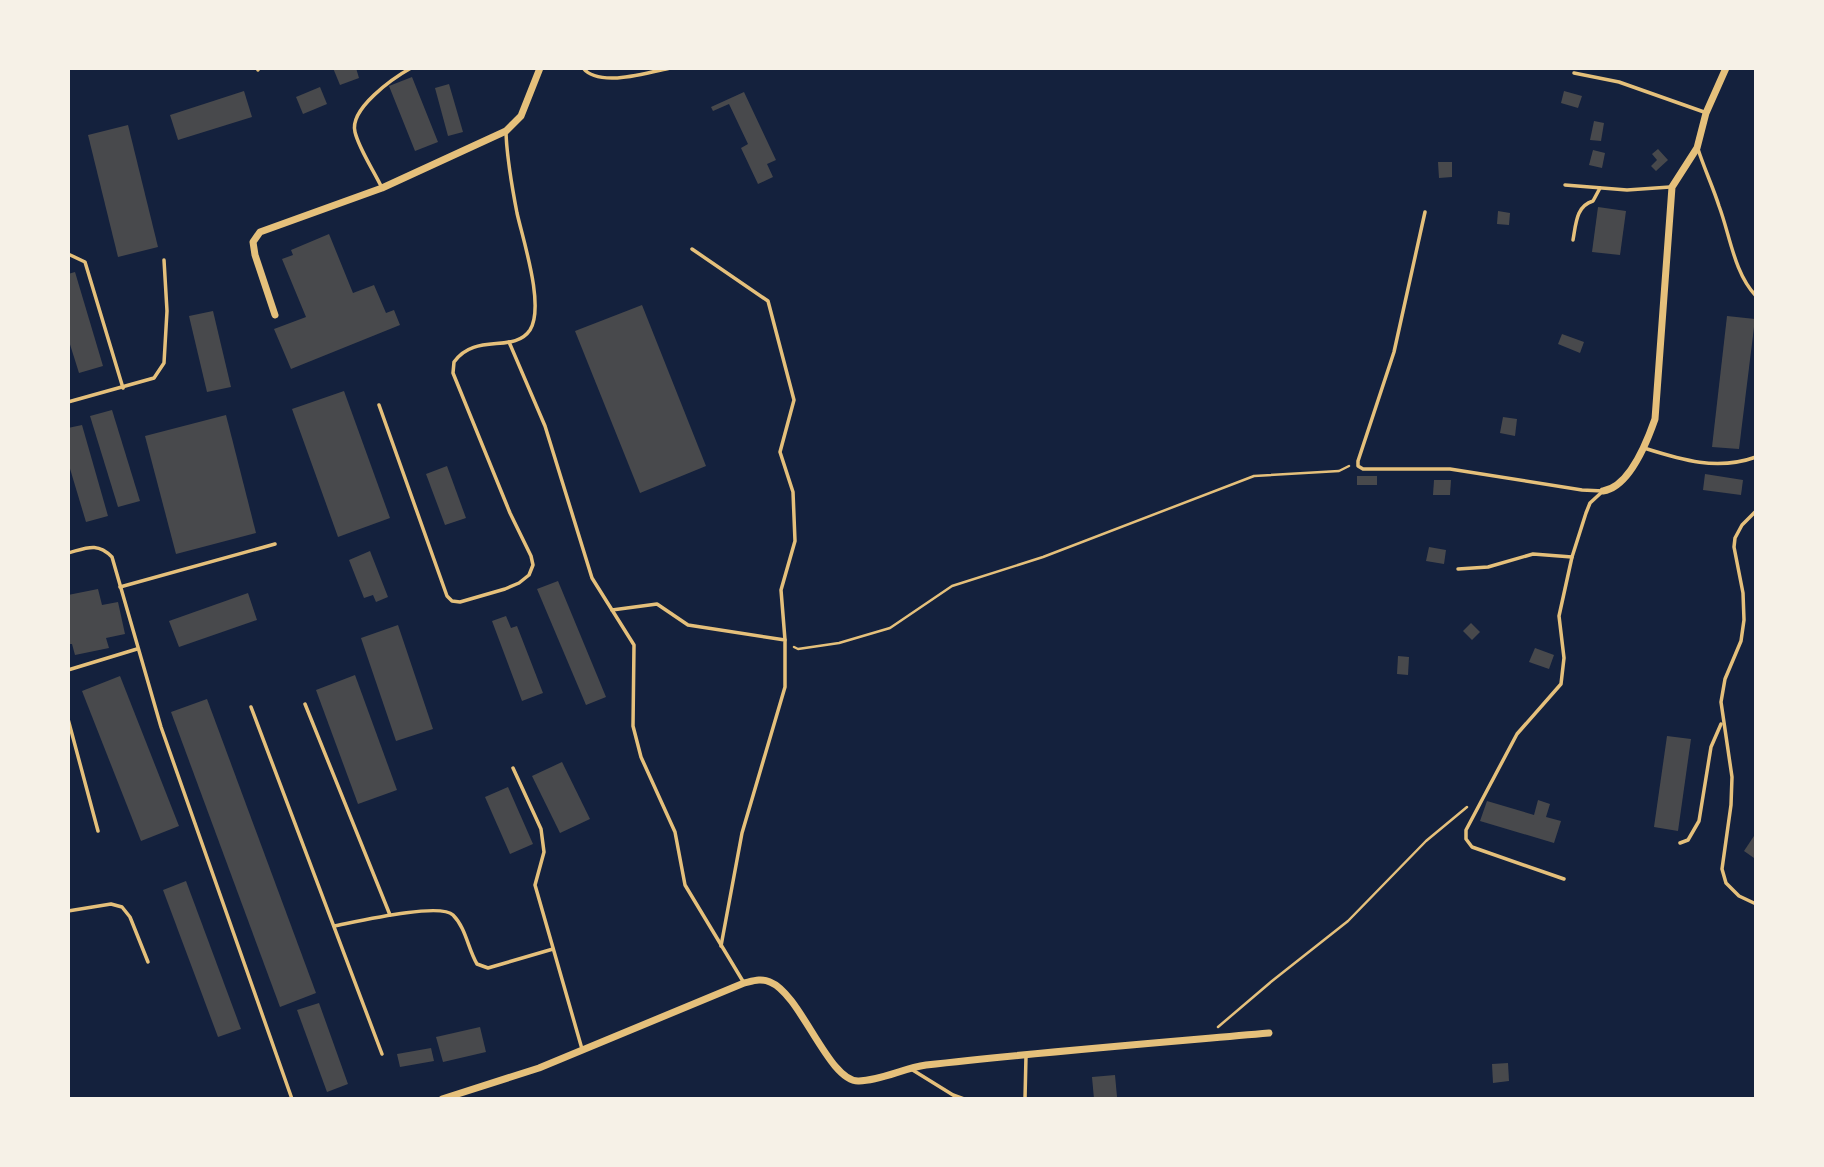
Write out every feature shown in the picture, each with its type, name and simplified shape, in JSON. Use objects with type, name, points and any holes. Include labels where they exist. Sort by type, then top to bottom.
[{"type":"street","points":[[275,315],[255,255],[253,242],[260,232],[382,188],[506,131],[522,116],[540,68]]},
{"type":"street","points":[[1603,491],[1619,484],[1644,448],[1655,419],[1659,397],[1672,187],[1697,148],[1706,113],[1726,68]]},
{"type":"street","points":[[442,1099],[503,1081],[583,1051],[759,979],[772,982],[784,991],[846,1078],[858,1082],[910,1068],[1269,1033]]},
{"type":"lane","points":[[382,188],[355,132],[356,118],[359,111],[380,90],[411,68]]},
{"type":"lane","points":[[583,68],[589,75],[600,79],[670,68]]},
{"type":"lane","points":[[1574,73],[1619,82],[1706,113]]},
{"type":"lane","points":[[379,405],[447,596],[452,601],[460,602],[512,586],[529,575],[533,565],[531,556],[510,513],[453,373],[454,362],[469,347],[509,342],[521,338],[531,329],[535,310],[532,275],[517,212],[506,131]]},
{"type":"lane","points":[[1697,148],[1735,255],[1746,282],[1756,296]]},
{"type":"lane","points":[[1565,185],[1644,190],[1672,187]]},
{"type":"lane","points":[[1573,240],[1579,212],[1587,202],[1593,201],[1600,188]]},
{"type":"lane","points":[[1425,212],[1394,352],[1358,466],[1363,469],[1450,469],[1581,490],[1603,491]]},
{"type":"lane","points":[[692,249],[768,301],[793,400],[780,452],[793,492],[795,541],[781,590],[785,687],[742,833],[721,946]]},
{"type":"lane","points":[[68,254],[85,262],[123,388]]},
{"type":"lane","points":[[68,402],[155,378],[164,363],[167,311],[164,260]]},
{"type":"lane","points":[[509,342],[545,426],[592,578],[634,645],[633,726],[641,757],[674,832],[685,885],[744,983]]},
{"type":"lane","points":[[1644,448],[1687,461],[1711,464],[1731,464],[1756,457]]},
{"type":"lane","points":[[1564,879],[1472,847],[1466,839],[1466,830],[1517,734],[1561,684],[1564,658],[1559,616],[1572,557],[1590,503],[1603,491]]},
{"type":"lane","points":[[1756,511],[1742,525],[1735,538],[1744,620],[1741,641],[1725,679],[1721,702],[1732,777],[1722,869],[1726,883],[1739,897],[1756,904]]},
{"type":"lane","points":[[121,587],[275,544]]},
{"type":"lane","points":[[68,553],[92,547],[104,548],[112,557],[161,727],[292,1099]]},
{"type":"lane","points":[[1458,569],[1488,567],[1533,554],[1572,557]]},
{"type":"lane","points":[[612,610],[657,604],[688,625],[785,640]]},
{"type":"lane","points":[[68,670],[137,649]]},
{"type":"lane","points":[[305,704],[390,915]]},
{"type":"lane","points":[[251,707],[382,1054]]},
{"type":"lane","points":[[68,719],[98,831]]},
{"type":"lane","points":[[1680,843],[1688,840],[1699,821],[1711,747],[1722,722]]},
{"type":"lane","points":[[513,768],[541,829],[544,852],[535,885],[583,1051]]},
{"type":"lane","points":[[68,911],[111,904],[122,906],[130,917],[148,962]]},
{"type":"lane","points":[[334,926],[438,909],[450,912],[460,923],[477,964],[488,968],[553,949]]},
{"type":"lane","points":[[1026,1056],[1026,1099]]},
{"type":"lane","points":[[910,1068],[964,1099]]},
{"type":"path","points":[[785,640],[798,649],[839,643],[890,628],[953,586],[1043,557],[1254,476],[1339,471],[1358,461]]},
{"type":"path","points":[[1204,1039],[1348,921],[1426,841],[1467,806]]},
{"type":"building","points":[[333,68],[356,68],[359,78],[340,85]]},
{"type":"building","points":[[412,77],[438,142],[415,151],[389,86]]},
{"type":"building","points":[[449,84],[463,132],[448,136],[435,88]]},
{"type":"building","points":[[320,87],[327,104],[303,114],[296,97]]},
{"type":"building","points":[[244,91],[252,117],[178,140],[170,115]]},
{"type":"building","points":[[1564,91],[1582,96],[1578,108],[1561,103]]},
{"type":"building","points":[[744,92],[776,160],[767,164],[773,177],[758,184],[741,148],[748,144],[729,104],[713,111],[711,107]]},
{"type":"building","points":[[1594,121],[1604,123],[1601,141],[1590,140]]},
{"type":"building","points":[[128,125],[158,247],[118,257],[88,135]]},
{"type":"building","points":[[1658,149],[1668,160],[1656,171],[1651,166],[1657,160],[1652,154]]},
{"type":"building","points":[[1593,150],[1605,153],[1602,168],[1589,165]]},
{"type":"building","points":[[1438,162],[1452,162],[1452,177],[1439,178]]},
{"type":"building","points":[[1598,207],[1626,211],[1620,255],[1592,252]]},
{"type":"building","points":[[1498,211],[1510,213],[1509,225],[1497,224]]},
{"type":"building","points":[[329,234],[353,293],[374,285],[386,313],[394,310],[400,325],[291,369],[274,329],[306,317],[282,259],[293,255],[291,250]]},
{"type":"building","points":[[75,272],[103,366],[79,373],[68,338],[68,274]]},
{"type":"building","points":[[642,305],[706,466],[640,493],[575,331]]},
{"type":"building","points":[[213,311],[231,387],[207,392],[189,316]]},
{"type":"building","points":[[1727,316],[1755,319],[1739,449],[1712,447]]},
{"type":"building","points":[[1562,334],[1584,342],[1580,353],[1558,344]]},
{"type":"building","points":[[344,391],[390,518],[338,537],[292,409]]},
{"type":"building","points":[[112,410],[140,501],[118,507],[90,416]]},
{"type":"building","points":[[226,415],[256,533],[176,554],[145,436]]},
{"type":"building","points":[[1503,417],[1517,419],[1515,436],[1500,433]]},
{"type":"building","points":[[82,425],[108,516],[86,522],[68,462],[68,428]]},
{"type":"building","points":[[447,466],[466,518],[445,525],[426,474]]},
{"type":"building","points":[[1705,474],[1743,480],[1741,495],[1703,490]]},
{"type":"building","points":[[1357,476],[1377,476],[1377,485],[1357,485]]},
{"type":"building","points":[[1434,480],[1451,480],[1450,495],[1433,495]]},
{"type":"building","points":[[1429,547],[1446,550],[1444,564],[1426,561]]},
{"type":"building","points":[[370,551],[388,597],[376,602],[373,595],[364,598],[349,560]]},
{"type":"building","points":[[558,581],[606,697],[586,705],[537,589]]},
{"type":"building","points":[[98,589],[102,605],[118,602],[125,634],[106,638],[109,648],[75,655],[72,644],[68,644],[68,595]]},
{"type":"building","points":[[248,593],[257,620],[179,647],[169,621]]},
{"type":"building","points":[[506,616],[511,628],[517,626],[543,693],[522,701],[492,621]]},
{"type":"building","points":[[1471,623],[1480,632],[1472,640],[1463,631]]},
{"type":"building","points":[[398,625],[433,729],[396,741],[361,638]]},
{"type":"building","points":[[1535,648],[1554,655],[1549,669],[1529,662]]},
{"type":"building","points":[[1398,656],[1409,657],[1408,675],[1397,674]]},
{"type":"building","points":[[355,675],[397,790],[358,804],[316,690]]},
{"type":"building","points":[[120,676],[179,826],[141,841],[82,691]]},
{"type":"building","points":[[207,699],[316,993],[280,1007],[171,712]]},
{"type":"building","points":[[1667,736],[1691,739],[1678,831],[1654,827]]},
{"type":"building","points":[[562,762],[590,819],[560,833],[532,776]]},
{"type":"building","points":[[508,787],[533,844],[510,854],[485,797]]},
{"type":"building","points":[[1538,800],[1550,804],[1546,817],[1561,821],[1554,843],[1480,821],[1487,801],[1534,815]]},
{"type":"building","points":[[1756,833],[1756,856],[1754,858],[1744,851]]},
{"type":"building","points":[[186,881],[241,1029],[218,1037],[163,890]]},
{"type":"building","points":[[319,1003],[348,1084],[327,1092],[297,1010]]},
{"type":"building","points":[[480,1027],[486,1052],[443,1062],[436,1037]]},
{"type":"building","points":[[431,1048],[434,1061],[400,1067],[397,1054]]},
{"type":"building","points":[[1508,1063],[1509,1081],[1493,1083],[1492,1064]]},
{"type":"building","points":[[1115,1075],[1117,1097],[1094,1099],[1092,1077]]}]
